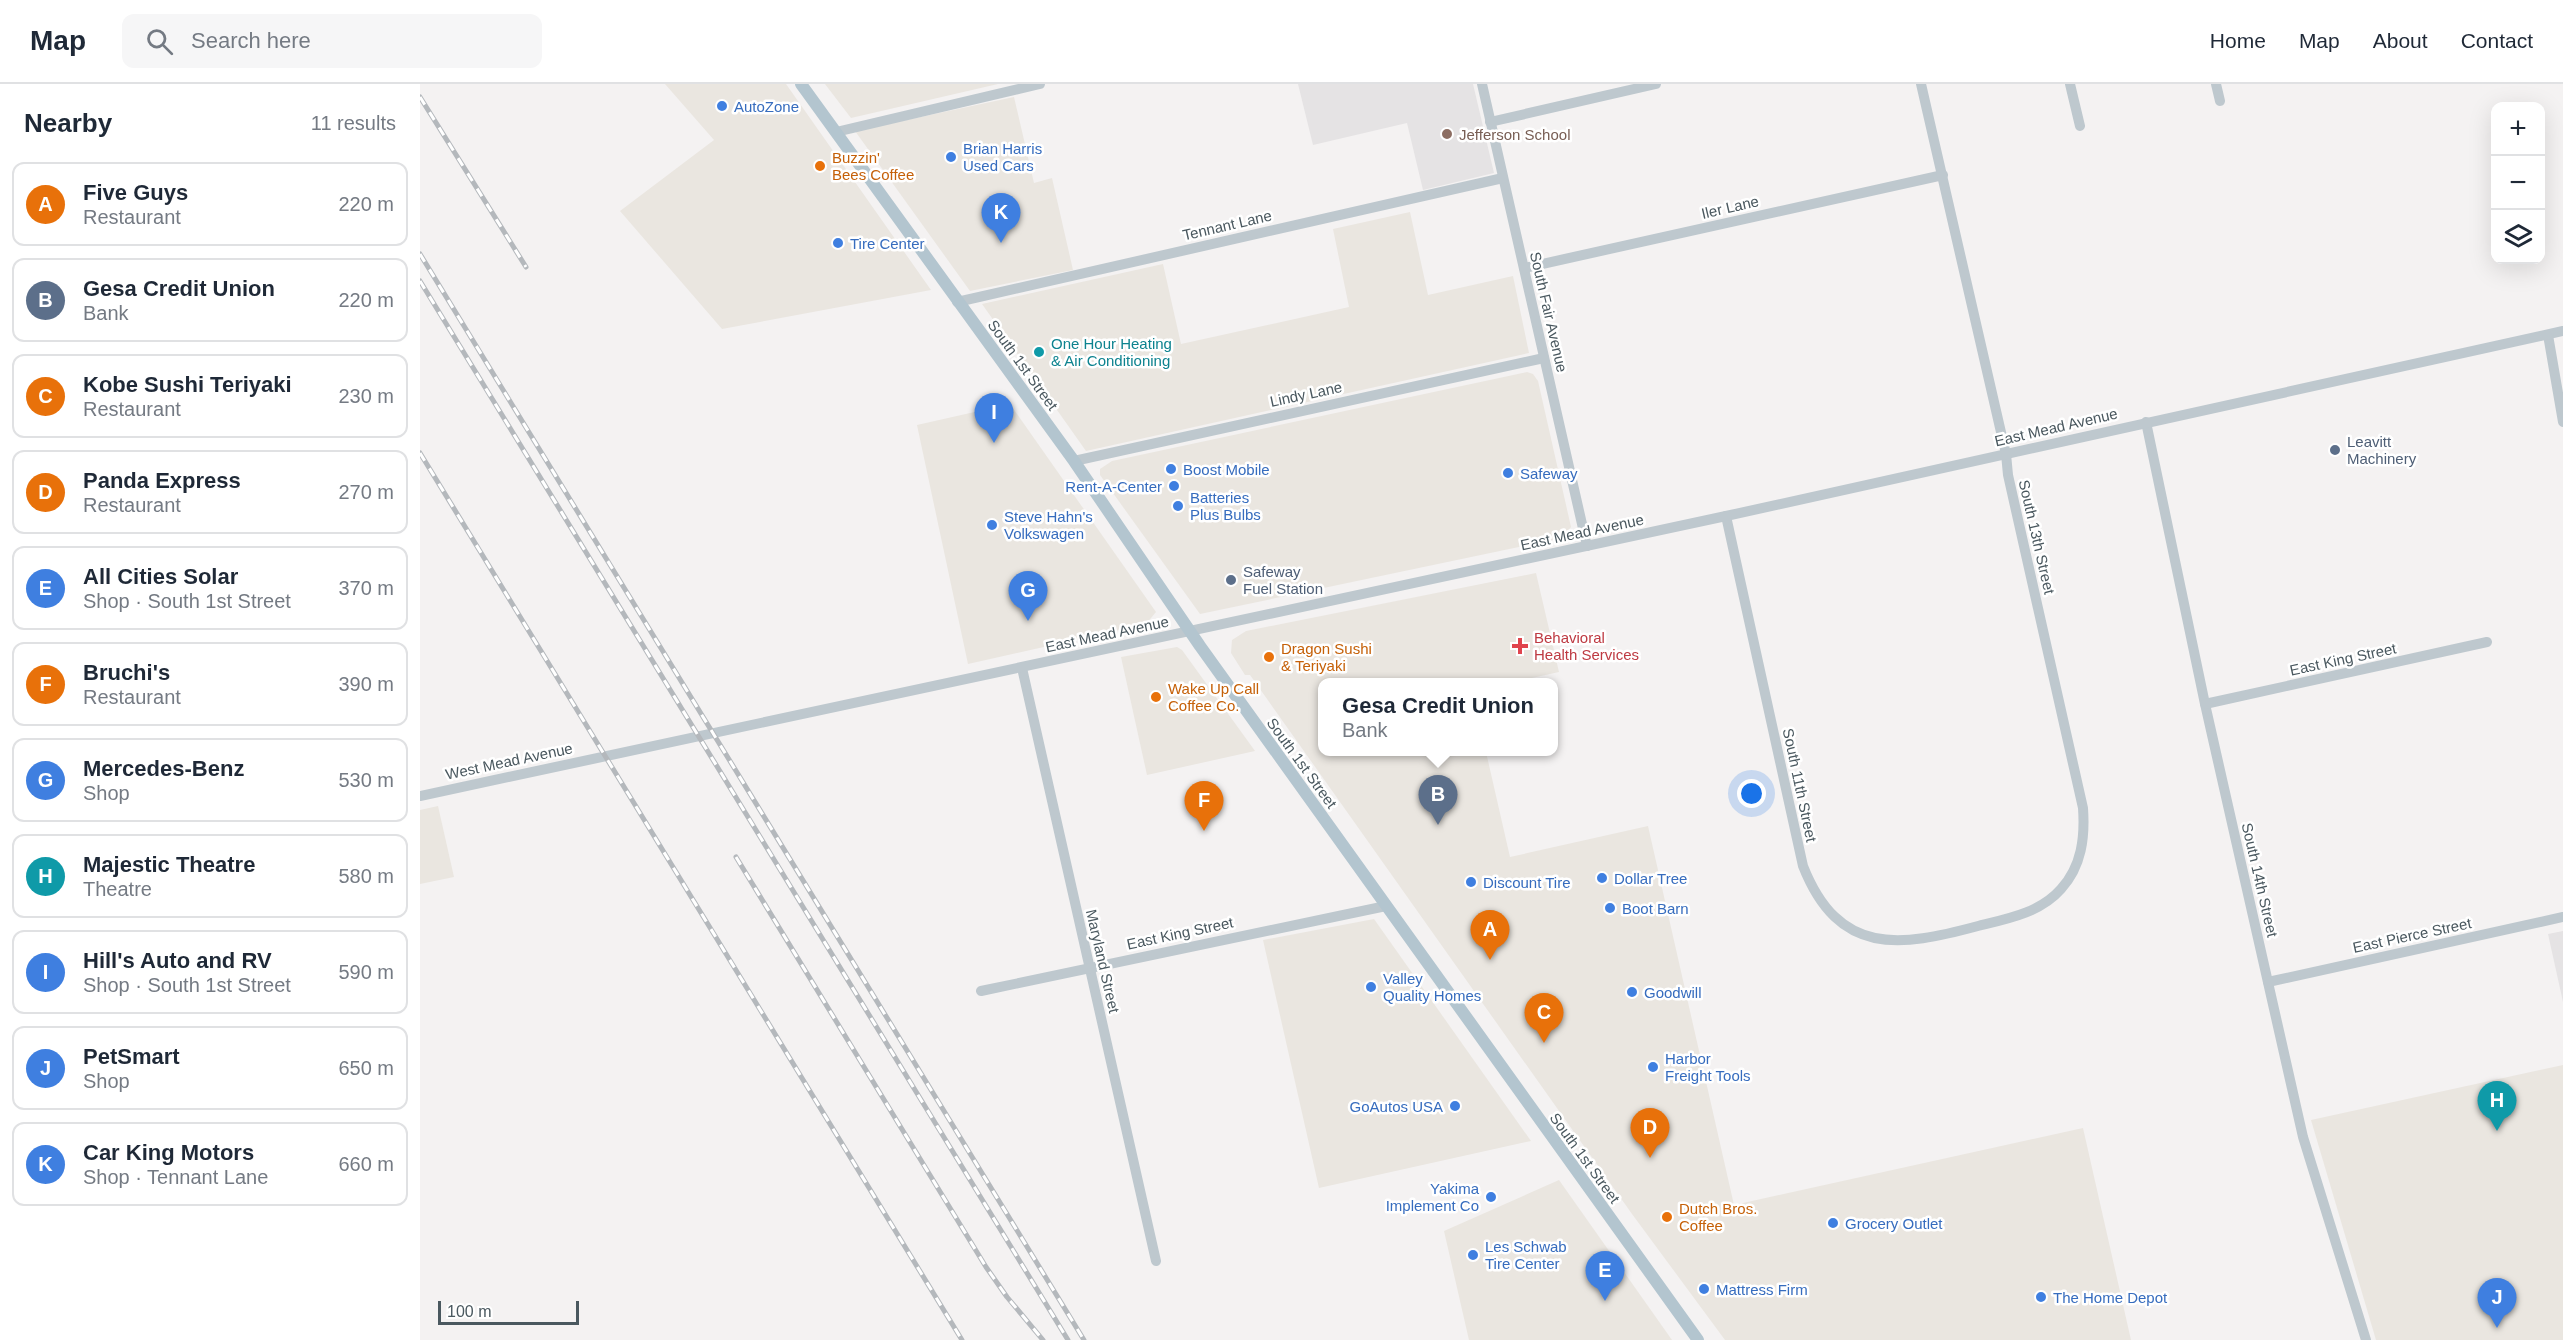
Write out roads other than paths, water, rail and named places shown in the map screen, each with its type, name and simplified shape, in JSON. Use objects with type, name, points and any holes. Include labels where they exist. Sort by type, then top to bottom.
[{"type":"main road","name":"South 1st Street","points":[[801,84],[1074,461],[1190,631],[1698,1340]]},
{"type":"street","points":[[836,132],[1040,84]]},
{"type":"street","name":"South Fair Avenue","points":[[1482,84],[1587,546]]},
{"type":"street","points":[[1490,122],[1656,84]]},
{"type":"street","name":"South 13th Street","points":[[1921,84],[2006,454],[2008,475],[2083,808],[2084,845],[2069,878],[2061,889],[2048,900],[2021,915],[1966,930]]},
{"type":"street","points":[[2070,84],[2080,126]]},
{"type":"street","points":[[2216,84],[2220,101]]},
{"type":"street","name":"Iler Lane","points":[[1524,268],[1943,175]]},
{"type":"street","name":"Tennant Lane","points":[[957,302],[1503,178]]},
{"type":"street","name":"East Mead Avenue","points":[[605,756],[1726,516],[2563,331]]},
{"type":"street","points":[[2548,335],[2563,422]]},
{"type":"street","name":"Lindy Lane","points":[[1074,461],[1544,358]]},
{"type":"street","name":"South 14th Street","points":[[2146,422],[2205,704],[2303,1137],[2366,1340]]},
{"type":"street","name":"South 11th Street","points":[[1726,516],[1799,847],[1811,885],[1818,897],[1838,919],[1863,935],[1884,941],[1908,942],[1966,930]]},
{"type":"street","name":"East King Street","points":[[2205,704],[2487,642]]},
{"type":"street","name":"Maryland Street","points":[[1022,668],[1156,1261]]},
{"type":"street","name":"West Mead Avenue","points":[[420,796],[605,756]]},
{"type":"street","name":"East King Street","points":[[981,991],[1386,906]]},
{"type":"street","name":"East Pierce Street","points":[[2268,982],[2563,917]]},
{"type":"railway","points":[[420,97],[526,267]]},
{"type":"railway","points":[[420,254],[1084,1340]]},
{"type":"railway","points":[[420,281],[1068,1340]]},
{"type":"railway","points":[[420,453],[962,1340]]},
{"type":"railway","points":[[736,857],[986,1267],[1007,1297],[1043,1340]]},
{"type":"place","name":"AutoZone","points":[[722,106]]},
{"type":"place","name":"Jefferson School","points":[[1447,134]]},
{"type":"place","name":"Brian Harris Used Cars","points":[[951,157]]},
{"type":"place","name":"Buzzin' Bees Coffee","points":[[820,166]]},
{"type":"place","name":"Tire Center","points":[[838,243]]},
{"type":"place","name":"Car King Motors","points":[[1001,243]]},
{"type":"place","name":"One Hour Heating & Air Conditioning","points":[[1039,352]]},
{"type":"place","name":"Hill's Auto and RV","points":[[994,443]]},
{"type":"place","name":"Leavitt Machinery","points":[[2335,450]]},
{"type":"place","name":"Boost Mobile","points":[[1171,469]]},
{"type":"place","name":"Safeway","points":[[1508,473]]},
{"type":"place","name":"Rent-A-Center","points":[[1174,486]]},
{"type":"place","name":"Batteries Plus Bulbs","points":[[1178,506]]},
{"type":"place","name":"Steve Hahn's Volkswagen","points":[[992,525]]},
{"type":"place","name":"Safeway Fuel Station","points":[[1231,580]]},
{"type":"place","name":"Mercedes-Benz","points":[[1028,621]]},
{"type":"place","name":"Behavioral Health Services","points":[[1520,646]]},
{"type":"place","name":"Dragon Sushi & Teriyaki","points":[[1269,657]]},
{"type":"place","name":"Wake Up Call Coffee Co.","points":[[1156,697]]},
{"type":"place","name":"Gesa Credit Union","points":[[1438,825]]},
{"type":"place","name":"Bruchi's","points":[[1204,831]]},
{"type":"place","name":"Dollar Tree","points":[[1602,878]]},
{"type":"place","name":"Discount Tire","points":[[1471,882]]},
{"type":"place","name":"Boot Barn","points":[[1610,908]]},
{"type":"place","name":"Five Guys","points":[[1490,960]]},
{"type":"place","name":"Valley Quality Homes","points":[[1371,987]]},
{"type":"place","name":"Goodwill","points":[[1632,992]]},
{"type":"place","name":"Kobe Sushi Teriyaki","points":[[1544,1043]]},
{"type":"place","name":"Harbor Freight Tools","points":[[1653,1067]]},
{"type":"place","name":"GoAutos USA","points":[[1455,1106]]},
{"type":"place","name":"Majestic Theatre","points":[[2497,1131]]},
{"type":"place","name":"Panda Express","points":[[1650,1158]]},
{"type":"place","name":"Yakima Implement Co","points":[[1491,1197]]},
{"type":"place","name":"Dutch Bros. Coffee","points":[[1667,1217]]},
{"type":"place","name":"Grocery Outlet","points":[[1833,1223]]},
{"type":"place","name":"Les Schwab Tire Center","points":[[1473,1255]]},
{"type":"place","name":"Mattress Firm","points":[[1704,1289]]},
{"type":"place","name":"The Home Depot","points":[[2041,1297]]},
{"type":"place","name":"All Cities Solar","points":[[1605,1301]]},
{"type":"place","name":"PetSmart","points":[[2497,1328]]}]
